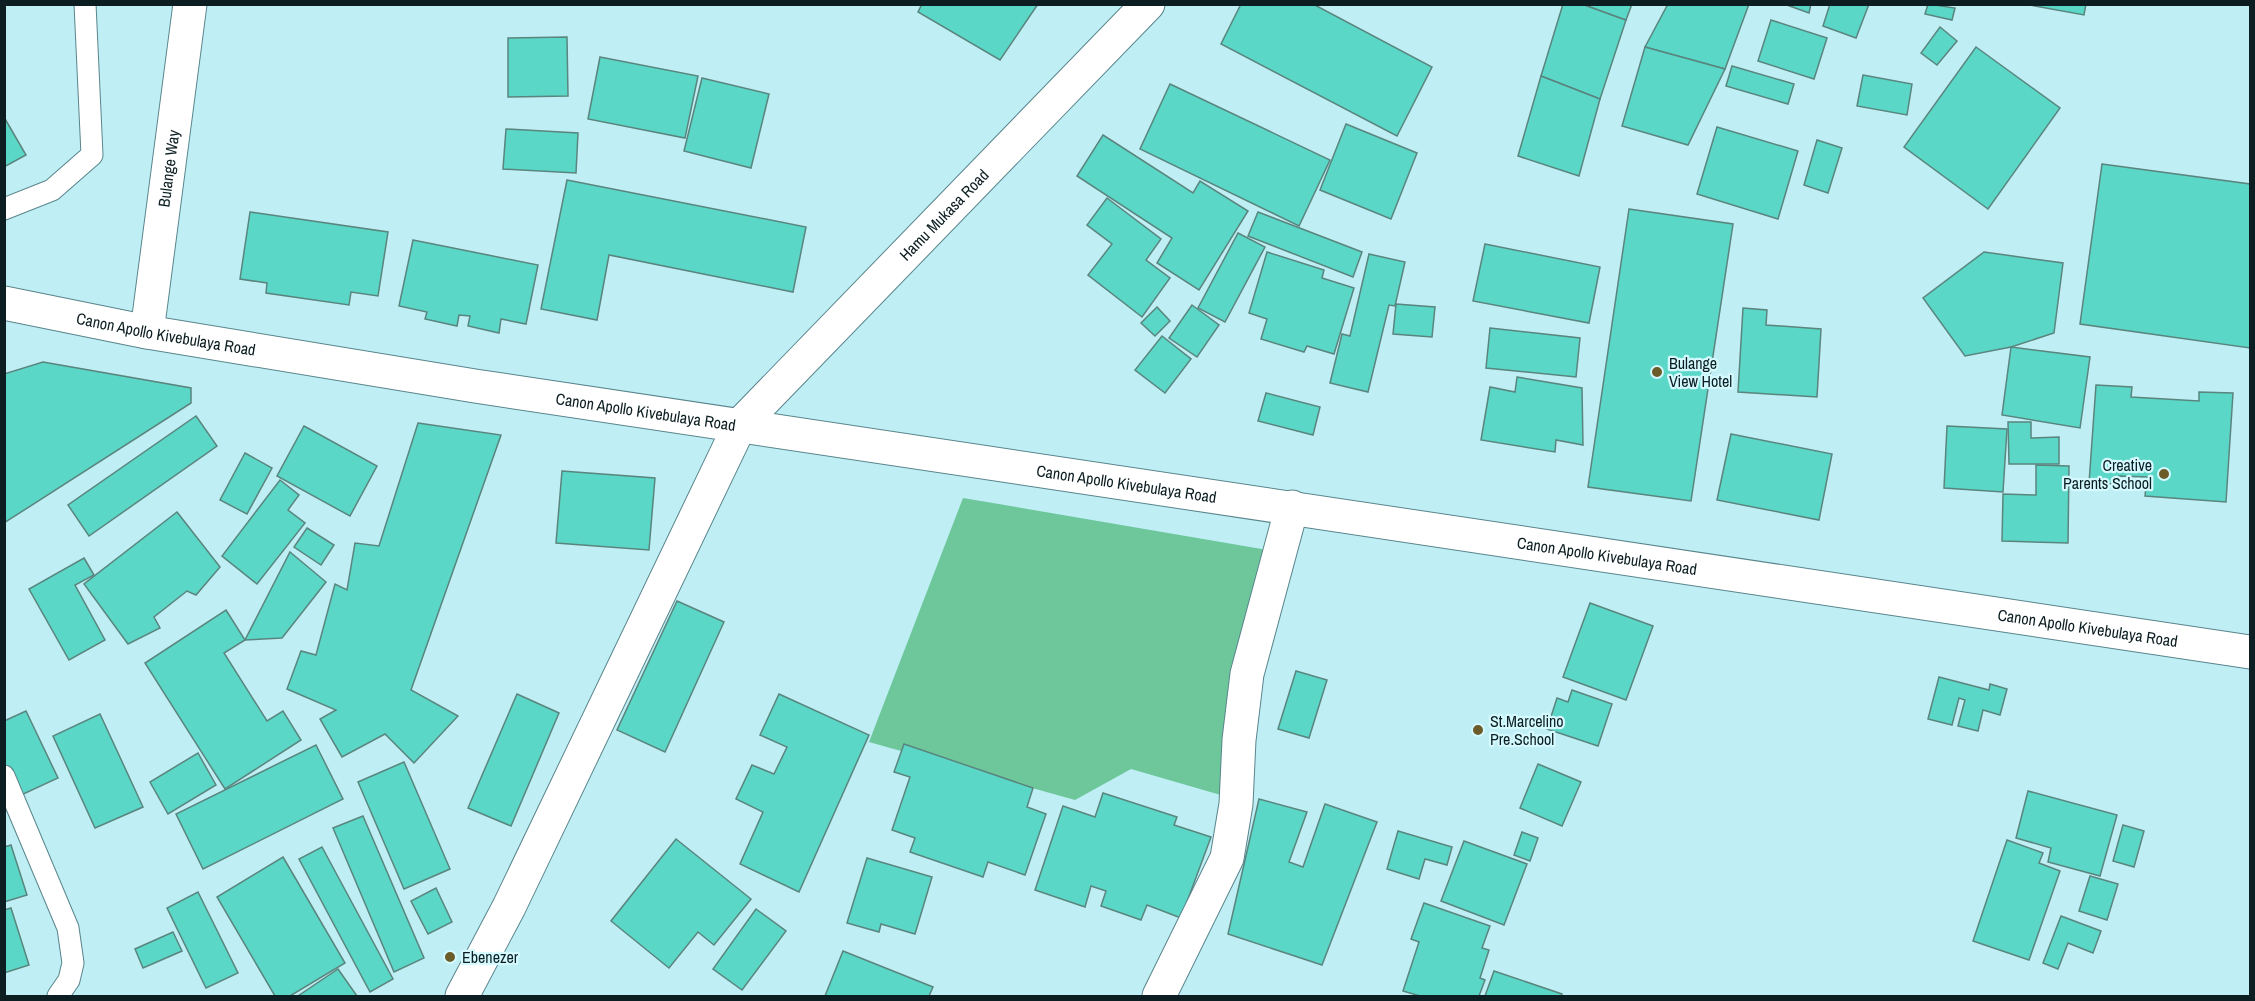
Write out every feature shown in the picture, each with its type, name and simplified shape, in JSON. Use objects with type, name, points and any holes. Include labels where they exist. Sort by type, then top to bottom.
[{"type":"main road","name":"Bulange Way","points":[[147,332],[190,4]]},
{"type":"main road","name":"Hamu Mukasa Road","points":[[462,996],[509,907],[740,425],[1148,4]]},
{"type":"main road","name":"Canon Apollo Kivebulaya Road","points":[[4,303],[147,332],[475,386],[2250,652]]},
{"type":"main road","points":[[1159,996],[1227,858],[1236,804],[1239,740],[1247,674],[1292,507]]},
{"type":"lane","points":[[4,208],[52,190],[92,155],[85,4]]},
{"type":"lane","points":[[4,776],[68,928],[73,963],[69,980],[58,996]]},
{"type":"green space","points":[[963,498],[1274,551],[1231,798],[1131,769],[1075,800],[869,742]]},
{"type":"building","points":[[922,4],[1038,4],[1000,60],[918,12]]},
{"type":"building","points":[[1241,4],[1313,4],[1432,67],[1397,136],[1221,44]]},
{"type":"building","points":[[1563,4],[1582,4],[1626,20],[1600,99],[1541,76]]},
{"type":"building","points":[[1582,4],[1632,4],[1626,20]]},
{"type":"building","points":[[1668,4],[1749,4],[1725,69],[1645,47]]},
{"type":"building","points":[[1784,4],[1811,4],[1809,13]]},
{"type":"building","points":[[1830,4],[1869,4],[1856,38],[1823,26]]},
{"type":"building","points":[[1928,4],[1955,8],[1952,20],[1925,14]]},
{"type":"building","points":[[2024,4],[2086,4],[2084,15]]},
{"type":"building","points":[[1771,20],[1827,38],[1814,79],[1758,61]]},
{"type":"building","points":[[1940,27],[1957,41],[1937,65],[1921,53]]},
{"type":"building","points":[[567,37],[568,96],[508,97],[508,38]]},
{"type":"building","points":[[1645,47],[1725,69],[1688,145],[1622,126]]},
{"type":"building","points":[[1976,47],[2060,108],[1988,209],[1904,147]]},
{"type":"building","points":[[600,57],[698,76],[685,138],[588,119]]},
{"type":"building","points":[[1732,66],[1794,84],[1788,104],[1726,86]]},
{"type":"building","points":[[1863,75],[1912,84],[1907,115],[1857,106]]},
{"type":"building","points":[[1541,76],[1600,99],[1579,176],[1518,156]]},
{"type":"building","points":[[702,78],[769,94],[751,168],[684,151]]},
{"type":"building","points":[[1170,84],[1330,160],[1299,226],[1140,149]]},
{"type":"building","points":[[4,117],[26,155],[4,167]]},
{"type":"building","points":[[1346,124],[1417,153],[1391,219],[1320,190]]},
{"type":"building","points":[[1717,127],[1798,151],[1778,219],[1697,194]]},
{"type":"building","points":[[506,129],[578,133],[576,173],[503,169]]},
{"type":"building","points":[[1103,135],[1193,193],[1200,181],[1248,211],[1199,290],[1157,263],[1172,238],[1077,176]]},
{"type":"building","points":[[1817,140],[1842,148],[1828,193],[1804,185]]},
{"type":"building","points":[[2102,164],[2250,184],[2250,348],[2080,324]]},
{"type":"building","points":[[567,180],[806,227],[793,292],[609,255],[597,320],[541,309]]},
{"type":"building","points":[[1107,198],[1161,239],[1146,260],[1170,278],[1142,317],[1088,275],[1112,244],[1087,225]]},
{"type":"building","name":"Bulange View Hotel","points":[[1629,209],[1733,224],[1691,501],[1588,487]]},
{"type":"building","points":[[250,212],[388,232],[378,296],[351,292],[349,305],[266,293],[267,283],[240,279]]},
{"type":"building","points":[[1258,212],[1362,252],[1353,277],[1248,236]]},
{"type":"building","points":[[1238,233],[1265,247],[1225,322],[1198,308]]},
{"type":"building","points":[[413,240],[538,265],[526,324],[501,319],[499,333],[468,326],[470,316],[459,315],[457,326],[425,319],[427,312],[399,306]]},
{"type":"building","points":[[1485,244],[1600,267],[1589,323],[1473,301]]},
{"type":"building","points":[[1267,252],[1324,270],[1322,278],[1354,288],[1334,354],[1307,346],[1304,352],[1261,339],[1267,319],[1249,313]]},
{"type":"building","points":[[1984,252],[2063,263],[2054,333],[2011,347],[1965,356],[1923,298]]},
{"type":"building","points":[[1369,254],[1405,262],[1395,306],[1389,305],[1368,392],[1330,383],[1342,334],[1350,336]]},
{"type":"building","points":[[1396,304],[1435,307],[1432,337],[1393,334]]},
{"type":"building","points":[[1192,305],[1219,325],[1197,357],[1169,338]]},
{"type":"building","points":[[1157,307],[1170,321],[1155,336],[1141,323]]},
{"type":"building","points":[[1743,308],[1767,310],[1766,325],[1821,329],[1817,397],[1738,392]]},
{"type":"building","points":[[1490,328],[1580,338],[1576,377],[1486,368]]},
{"type":"building","points":[[1162,336],[1191,359],[1165,393],[1135,370]]},
{"type":"building","points":[[2011,347],[2090,357],[2080,428],[2002,415]]},
{"type":"building","points":[[43,362],[191,388],[191,403],[4,523],[4,374]]},
{"type":"building","points":[[1517,377],[1582,388],[1583,445],[1556,440],[1555,452],[1481,440],[1490,387],[1515,392]]},
{"type":"building","points":[[2096,385],[2132,387],[2131,397],[2199,401],[2199,392],[2233,393],[2226,502],[2145,496],[2147,477],[2119,476],[2118,484],[2089,483]]},
{"type":"building","points":[[1266,393],[1320,407],[1313,435],[1258,421]]},
{"type":"building","points":[[196,416],[217,446],[89,536],[68,505]]},
{"type":"building","points":[[2008,422],[2031,422],[2031,438],[2059,437],[2059,464],[2009,464]]},
{"type":"building","points":[[418,423],[501,435],[411,690],[458,716],[414,763],[385,734],[342,757],[320,719],[336,710],[287,689],[301,651],[316,655],[335,584],[347,590],[355,543],[379,546]]},
{"type":"building","points":[[304,426],[377,466],[350,516],[277,476]]},
{"type":"building","points":[[1947,426],[2007,429],[2003,492],[1944,488]]},
{"type":"building","points":[[1731,434],[1832,454],[1819,520],[1717,500]]},
{"type":"building","points":[[245,453],[272,468],[247,514],[220,500]]},
{"type":"building","points":[[2036,465],[2069,466],[2068,543],[2002,541],[2003,494],[2036,495]]},
{"type":"building","points":[[562,471],[655,478],[649,550],[556,543]]},
{"type":"building","points":[[280,480],[299,495],[288,510],[305,523],[257,584],[222,556]]},
{"type":"building","points":[[177,512],[220,567],[196,595],[187,591],[154,617],[160,628],[128,644],[84,584]]},
{"type":"building","points":[[307,528],[334,545],[321,565],[294,547]]},
{"type":"building","points":[[290,552],[326,582],[282,638],[245,640]]},
{"type":"building","points":[[84,558],[94,575],[75,585],[105,640],[69,660],[29,589]]},
{"type":"building","points":[[677,601],[724,622],[665,752],[617,730]]},
{"type":"building","points":[[1590,603],[1653,626],[1626,700],[1563,677]]},
{"type":"building","points":[[226,610],[245,640],[224,653],[267,721],[283,711],[301,740],[225,789],[145,663]]},
{"type":"building","points":[[1296,671],[1327,680],[1309,738],[1278,729]]},
{"type":"building","points":[[1939,677],[1989,690],[1990,684],[2007,689],[2000,715],[1983,710],[1978,731],[1958,726],[1965,700],[1959,698],[1952,725],[1928,719]]},
{"type":"building","points":[[1572,690],[1612,704],[1598,746],[1547,729],[1557,698],[1568,702]]},
{"type":"building","points":[[517,694],[559,713],[511,826],[468,808]]},
{"type":"building","points":[[779,694],[869,735],[799,892],[740,864],[763,812],[736,799],[752,765],[774,774],[787,747],[760,735]]},
{"type":"building","points":[[26,711],[58,778],[19,796],[4,765],[4,721]]},
{"type":"building","points":[[100,714],[143,807],[95,828],[53,736]]},
{"type":"building","points":[[904,744],[1033,788],[1027,807],[1046,814],[1025,875],[988,862],[983,877],[910,852],[915,838],[892,830],[910,777],[894,772]]},
{"type":"building","points":[[316,745],[343,799],[203,869],[176,814]]},
{"type":"building","points":[[198,753],[216,785],[168,814],[150,782]]},
{"type":"building","points":[[404,762],[450,869],[404,889],[358,782]]},
{"type":"building","points":[[1538,764],[1581,782],[1562,826],[1520,808]]},
{"type":"building","points":[[2028,791],[2117,815],[2100,876],[2048,862],[2051,848],[2016,838]]},
{"type":"building","points":[[1103,793],[1177,817],[1174,825],[1211,837],[1181,918],[1147,905],[1141,920],[1101,906],[1106,891],[1091,886],[1085,907],[1035,890],[1063,806],[1095,817]]},
{"type":"building","points":[[1259,799],[1307,812],[1289,862],[1303,867],[1325,804],[1377,822],[1322,965],[1228,934]]},
{"type":"building","points":[[363,816],[424,958],[394,972],[333,828]]},
{"type":"building","points":[[2123,825],[2144,831],[2134,867],[2113,861]]},
{"type":"building","points":[[1398,831],[1452,847],[1447,865],[1425,859],[1419,879],[1387,869]]},
{"type":"building","points":[[1522,832],[1538,838],[1530,861],[1514,855]]},
{"type":"building","points":[[676,839],[751,899],[714,945],[698,932],[669,968],[611,921]]},
{"type":"building","points":[[2007,840],[2043,853],[2039,863],[2060,871],[2029,960],[1973,941]]},
{"type":"building","points":[[1464,841],[1527,864],[1504,925],[1441,901]]},
{"type":"building","points":[[11,845],[27,895],[4,902],[4,847]]},
{"type":"building","points":[[322,847],[393,979],[370,992],[299,859]]},
{"type":"building","points":[[283,857],[345,963],[290,996],[275,996],[217,897]]},
{"type":"building","points":[[867,858],[932,877],[915,934],[881,924],[879,932],[847,923]]},
{"type":"building","points":[[2090,876],[2118,884],[2107,920],[2079,911]]},
{"type":"building","points":[[436,888],[452,922],[428,934],[411,901]]},
{"type":"building","points":[[198,892],[238,973],[206,988],[167,908]]},
{"type":"building","points":[[1424,903],[1490,926],[1482,948],[1489,950],[1480,978],[1485,980],[1479,996],[1420,996],[1403,991],[1419,942],[1411,939]]},
{"type":"building","points":[[11,908],[29,965],[4,973],[4,910]]},
{"type":"building","points":[[756,909],[786,931],[742,990],[713,969]]},
{"type":"building","points":[[2061,916],[2101,931],[2093,953],[2068,943],[2058,969],[2043,963]]},
{"type":"building","points":[[173,932],[182,951],[143,968],[135,949]]},
{"type":"building","points":[[843,951],[933,987],[929,996],[825,996]]},
{"type":"building","points":[[338,969],[357,996],[298,996]]},
{"type":"building","points":[[1494,971],[1562,994],[1561,996],[1485,996]]},
{"type":"place","name":"Bulange View Hotel","points":[[1657,372]]},
{"type":"place","name":"Creative Parents School","points":[[2164,474]]},
{"type":"place","name":"St.Marcelino Pre.School","points":[[1478,730]]},
{"type":"place","name":"Ebenezer","points":[[450,957]]}]
